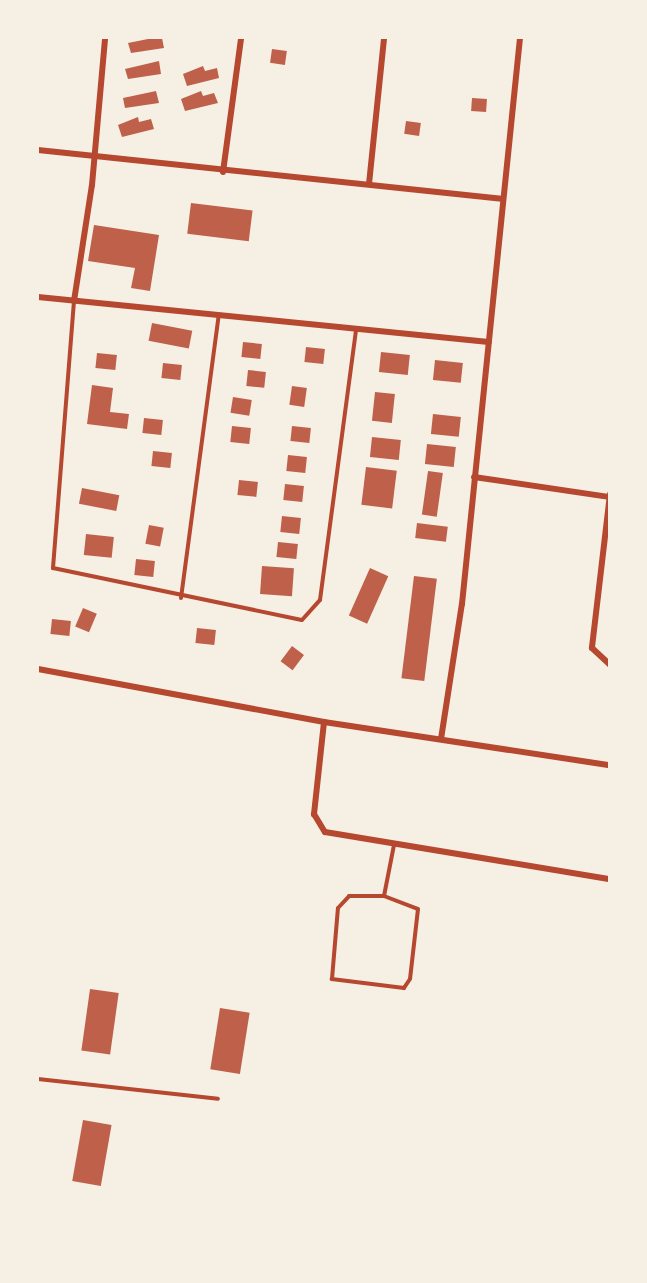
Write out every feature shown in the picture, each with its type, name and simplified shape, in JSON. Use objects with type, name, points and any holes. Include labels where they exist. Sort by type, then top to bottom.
[{"type":"street","points":[[74,301],[92,185],[91,156],[105,38]]},
{"type":"street","points":[[223,172],[241,38]]},
{"type":"street","points":[[369,183],[384,38]]},
{"type":"street","points":[[441,739],[474,477],[489,342],[501,199],[520,38]]},
{"type":"street","points":[[38,150],[223,172],[369,183],[501,199]]},
{"type":"street","points":[[38,297],[489,342]]},
{"type":"street","points":[[474,477],[609,495],[592,648],[609,665]]},
{"type":"street","points":[[38,669],[324,722],[609,765]]},
{"type":"street","points":[[324,722],[314,814],[320,827],[333,836],[609,879]]},
{"type":"lane","points":[[74,301],[53,568],[181,598],[302,620],[314,613],[320,600],[356,329]]},
{"type":"lane","points":[[181,598],[219,315]]},
{"type":"lane","points":[[384,896],[394,845]]},
{"type":"lane","points":[[349,896],[384,896],[418,909],[410,979],[399,991],[335,983],[328,973],[342,901],[349,896]]},
{"type":"lane","points":[[38,1078],[218,1099]]},
{"type":"building","points":[[162,38],[164,48],[131,53],[128,43]]},
{"type":"building","points":[[272,49],[287,51],[285,65],[270,63]]},
{"type":"building","points":[[159,61],[161,74],[128,79],[125,69]]},
{"type":"building","points":[[203,66],[205,71],[217,68],[219,78],[187,86],[183,74]]},
{"type":"building","points":[[156,91],[159,103],[125,108],[123,98]]},
{"type":"building","points":[[201,91],[203,96],[214,93],[218,103],[185,111],[181,99]]},
{"type":"building","points":[[472,98],[487,99],[486,112],[471,111]]},
{"type":"building","points":[[138,117],[139,122],[151,119],[154,129],[122,137],[118,125]]},
{"type":"building","points":[[406,121],[421,123],[419,136],[404,134]]},
{"type":"building","points":[[191,203],[253,211],[249,241],[187,234]]},
{"type":"building","points":[[94,225],[159,235],[150,291],[131,288],[135,268],[88,261]]},
{"type":"building","points":[[152,323],[192,331],[189,348],[149,341]]},
{"type":"building","points":[[243,342],[262,344],[260,359],[241,357]]},
{"type":"building","points":[[306,347],[325,349],[323,364],[304,362]]},
{"type":"building","points":[[381,352],[410,355],[408,375],[379,372]]},
{"type":"building","points":[[97,353],[117,355],[115,370],[95,368]]},
{"type":"building","points":[[435,360],[463,363],[461,383],[433,380]]},
{"type":"building","points":[[163,363],[182,365],[180,380],[161,378]]},
{"type":"building","points":[[248,370],[266,372],[264,388],[246,386]]},
{"type":"building","points":[[92,385],[113,388],[110,412],[129,414],[127,429],[87,424]]},
{"type":"building","points":[[292,386],[307,388],[304,407],[289,405]]},
{"type":"building","points":[[375,392],[395,394],[392,423],[372,421]]},
{"type":"building","points":[[233,397],[252,400],[249,416],[230,413]]},
{"type":"building","points":[[433,414],[461,417],[459,437],[431,434]]},
{"type":"building","points":[[144,418],[163,420],[161,435],[142,433]]},
{"type":"building","points":[[232,426],[251,428],[249,444],[230,442]]},
{"type":"building","points":[[292,426],[311,428],[309,443],[290,441]]},
{"type":"building","points":[[372,437],[401,440],[399,460],[370,457]]},
{"type":"building","points":[[427,444],[456,447],[454,467],[425,464]]},
{"type":"building","points":[[153,451],[172,453],[170,468],[151,466]]},
{"type":"building","points":[[288,455],[307,457],[305,473],[286,471]]},
{"type":"building","points":[[366,467],[397,471],[392,508],[361,505]]},
{"type":"building","points":[[428,471],[443,473],[437,517],[422,515]]},
{"type":"building","points":[[239,480],[258,482],[256,497],[237,495]]},
{"type":"building","points":[[285,484],[304,486],[302,502],[283,500]]},
{"type":"building","points":[[82,488],[119,495],[116,511],[79,504]]},
{"type":"building","points":[[282,516],[301,518],[299,534],[280,532]]},
{"type":"building","points":[[417,523],[448,527],[446,542],[415,538]]},
{"type":"building","points":[[149,525],[164,528],[160,547],[145,544]]},
{"type":"building","points":[[86,534],[114,537],[112,558],[84,555]]},
{"type":"building","points":[[278,542],[298,544],[296,559],[276,557]]},
{"type":"building","points":[[136,559],[155,561],[153,577],[134,575]]},
{"type":"building","points":[[262,566],[294,568],[292,596],[260,594]]},
{"type":"building","points":[[370,568],[388,576],[367,624],[349,616]]},
{"type":"building","points":[[414,576],[437,579],[424,681],[401,678]]},
{"type":"building","points":[[83,608],[97,614],[89,632],[75,626]]},
{"type":"building","points":[[52,619],[71,621],[69,636],[50,634]]},
{"type":"building","points":[[197,628],[216,630],[214,645],[195,643]]},
{"type":"building","points":[[292,646],[304,655],[293,670],[281,661]]},
{"type":"building","points":[[90,989],[119,993],[110,1054],[81,1050]]},
{"type":"building","points":[[220,1008],[250,1013],[240,1074],[210,1069]]},
{"type":"building","points":[[83,1120],[112,1125],[101,1186],[72,1181]]}]
